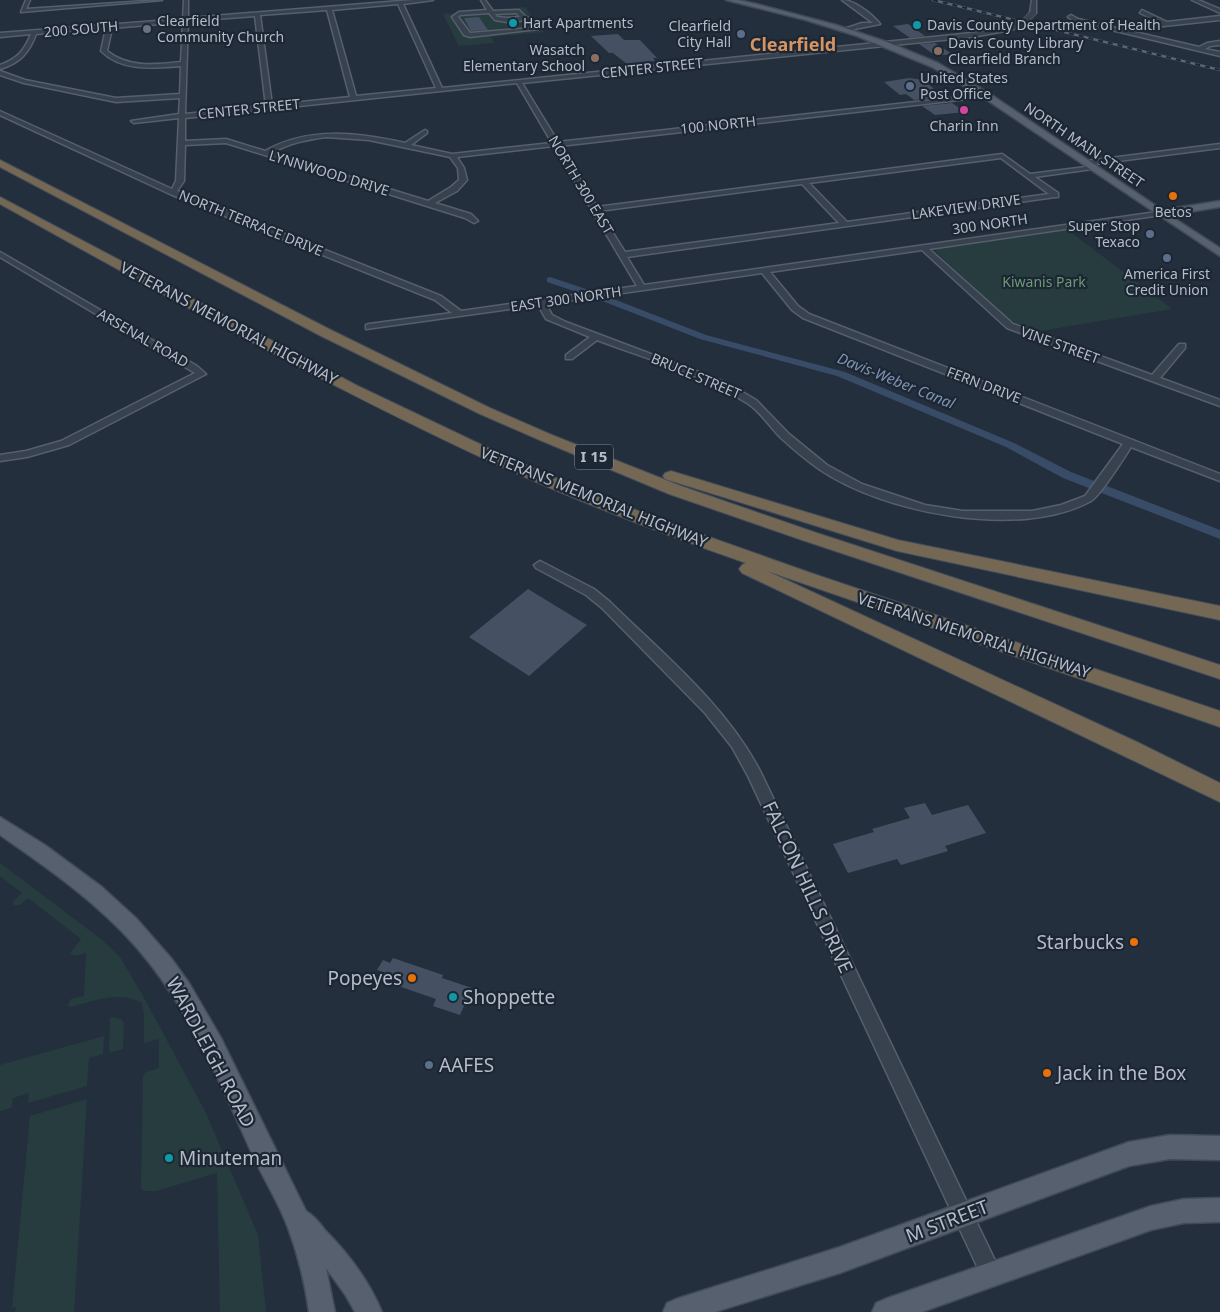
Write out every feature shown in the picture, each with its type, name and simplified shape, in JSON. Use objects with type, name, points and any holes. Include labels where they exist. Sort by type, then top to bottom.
[{"type":"highway","name":"I 15","points":[[0,163],[326,333],[485,411],[547,438],[684,493],[808,536],[1220,672]]},
{"type":"highway","name":"VETERANS MEMORIAL HIGHWAY","points":[[0,200],[262,343],[452,439],[638,518],[837,590],[1220,719]]},
{"type":"highway","points":[[547,438],[897,545],[1220,613]]},
{"type":"highway","points":[[638,518],[1130,748],[1220,794]]},
{"type":"main road","points":[[729,0],[789,13],[846,30],[913,55]]},
{"type":"main road","name":"NORTH MAIN STREET","points":[[913,55],[949,73],[985,95],[1220,253]]},
{"type":"main road","name":"300 NORTH","points":[[1161,213],[1220,204]]},
{"type":"main road","name":"WARDLEIGH ROAD","points":[[0,825],[64,870],[100,899],[128,924],[156,955],[212,1045],[297,1218],[316,1278],[322,1312]]},
{"type":"main road","name":"M STREET","points":[[676,1312],[840,1260],[1138,1152],[1180,1146],[1220,1148]]},
{"type":"main road","points":[[885,1312],[1151,1218],[1184,1211],[1220,1210]]},
{"type":"main road","points":[[297,1218],[328,1250],[359,1290],[369,1312]]},
{"type":"street","points":[[28,0],[22,11],[160,0]]},
{"type":"street","points":[[173,192],[180,181],[186,0]]},
{"type":"street","name":"200 SOUTH","points":[[0,36],[288,10],[329,9],[367,3],[400,3],[432,0]]},
{"type":"street","points":[[483,0],[491,12],[495,18],[502,20],[529,19],[535,29],[470,35],[466,34],[455,17],[459,14],[491,12]]},
{"type":"street","points":[[844,0],[873,19],[877,24],[862,25],[846,30]]},
{"type":"street","points":[[990,0],[1004,3]]},
{"type":"street","name":"CENTER STREET","points":[[134,121],[972,35],[1012,28],[1025,21],[1033,13],[1035,8],[1034,0]]},
{"type":"street","points":[[1194,0],[1220,11]]},
{"type":"street","points":[[400,3],[440,90]]},
{"type":"street","points":[[329,9],[354,99]]},
{"type":"street","points":[[1142,12],[1166,23]]},
{"type":"street","points":[[257,14],[270,107]]},
{"type":"street","points":[[1071,17],[1076,20],[1220,54]]},
{"type":"street","points":[[1121,30],[1130,27],[1220,18]]},
{"type":"street","points":[[109,27],[104,50],[110,57],[127,63],[147,66],[183,64]]},
{"type":"street","points":[[0,67],[21,59],[26,53],[34,33]]},
{"type":"street","points":[[1200,49],[1209,44],[1220,43]]},
{"type":"street","points":[[0,73],[24,81],[116,100],[183,96]]},
{"type":"street","name":"NORTH 300 EAST","points":[[520,82],[642,288]]},
{"type":"street","name":"100 NORTH","points":[[265,154],[294,141],[328,136],[349,136],[452,156],[985,95]]},
{"type":"street","name":"NORTH TERRACE DRIVE","points":[[0,112],[173,192],[438,298],[459,314]]},
{"type":"street","points":[[405,146],[425,132]]},
{"type":"street","name":"LYNNWOOD DRIVE","points":[[181,142],[226,141],[468,216],[474,221]]},
{"type":"street","points":[[1187,141],[1200,149]]},
{"type":"street","name":"LAKEVIEW DRIVE","points":[[1028,176],[1220,146]]},
{"type":"street","points":[[428,204],[454,189],[462,180],[460,168],[452,156]]},
{"type":"street","name":"LAKEVIEW DRIVE","points":[[595,209],[1002,156],[1055,195],[623,255]]},
{"type":"street","points":[[804,182],[845,224]]},
{"type":"street","name":"300 NORTH","points":[[764,270],[1161,213]]},
{"type":"street","name":"VINE STREET","points":[[923,247],[1010,326],[1220,402]]},
{"type":"street","name":"ARSENAL ROAD","points":[[0,254],[200,374],[65,443],[27,454],[0,458]]},
{"type":"street","name":"EAST 300 NORTH","points":[[369,327],[764,270]]},
{"type":"street","name":"FERN DRIVE","points":[[764,270],[795,308],[806,316],[1220,478]]},
{"type":"street","name":"BRUCE STREET","points":[[540,302],[549,318],[722,384],[742,394],[753,402],[794,445],[823,467],[858,486],[893,499],[931,509],[994,516],[1032,514],[1064,508],[1089,498],[1094,493],[1130,442]]},
{"type":"street","points":[[569,357],[597,336]]},
{"type":"street","points":[[1154,379],[1182,346]]},
{"type":"street","name":"FALCON HILLS DRIVE","points":[[540,565],[590,592],[606,605],[710,710],[737,743],[754,773],[992,1274]]},
{"type":"green space","points":[[525,7],[544,32],[491,37],[494,43],[459,46],[443,14]]},
{"type":"green space","name":"Kiwanis Park","points":[[1068,230],[1172,309],[1034,332],[1008,319],[935,251],[938,249]]},
{"type":"green space","points":[[0,863],[101,939],[120,957],[142,994],[205,1111],[258,1235],[266,1312],[220,1312],[217,1173],[156,1191],[144,1191],[141,1188],[143,1076],[146,1072],[159,1068],[159,1039],[144,1043],[142,1003],[124,997],[115,997],[70,1007],[68,1005],[71,999],[84,996],[86,953],[74,956],[70,953],[81,939],[28,898],[20,905],[14,905],[13,902],[22,893],[0,876]]},
{"type":"green space","points":[[110,1017],[121,1019],[124,1023],[123,1049],[109,1053]]},
{"type":"green space","points":[[104,1036],[103,1054],[89,1058],[87,1086],[28,1103],[29,1093],[13,1098],[11,1108],[0,1111],[0,1065]]},
{"type":"green space","points":[[87,1099],[74,1312],[15,1312],[16,1307],[12,1308],[30,1116]]},
{"type":"building","points":[[479,17],[488,30],[471,31],[464,18]]},
{"type":"building","points":[[908,24],[925,36],[910,38],[893,26]]},
{"type":"building","name":"Wasatch Elementary School","points":[[618,34],[624,40],[640,40],[657,58],[653,58],[655,61],[627,64],[613,53],[609,53],[591,36]]},
{"type":"building","name":"Davis County Library Clearfield Branch","points":[[935,43],[952,54],[936,56],[919,44]]},
{"type":"building","name":"United States Post Office","points":[[909,78],[923,80],[944,97],[914,100],[906,94],[900,95],[884,82]]},
{"type":"building","points":[[952,103],[965,112],[935,115],[922,106]]},
{"type":"building","points":[[528,589],[587,625],[529,676],[469,637]]},
{"type":"building","points":[[925,803],[932,815],[968,805],[986,833],[945,846],[948,851],[901,865],[897,859],[848,873],[833,844],[874,832],[872,829],[910,818],[904,808]]},
{"type":"building","name":"Popeyes","points":[[393,958],[443,975],[442,978],[472,988],[460,1015],[433,1006],[436,999],[381,980],[385,973],[377,970],[383,960],[390,963]]},
{"type":"waterway","name":"Davis-Weber Canal","points":[[550,280],[595,295],[703,337],[841,374],[1010,445],[1067,475],[1220,535]]},
{"type":"railway","points":[[933,0],[1220,70]]},
{"type":"place","name":"Hart Apartments","points":[[513,23]]},
{"type":"place","name":"Davis County Department of Health","points":[[917,25]]},
{"type":"place","name":"Clearfield Community Church","points":[[147,29]]},
{"type":"place","name":"Clearfield City Hall","points":[[741,34]]},
{"type":"place","name":"Davis County Library Clearfield Branch","points":[[938,51]]},
{"type":"place","name":"Wasatch Elementary School","points":[[595,58]]},
{"type":"place","name":"United States Post Office","points":[[910,86]]},
{"type":"place","name":"Charin Inn","points":[[964,110]]},
{"type":"place","name":"Betos","points":[[1173,196]]},
{"type":"place","name":"Super Stop Texaco","points":[[1150,234]]},
{"type":"place","name":"America First Credit Union","points":[[1167,258]]},
{"type":"place","name":"Starbucks","points":[[1134,942]]},
{"type":"place","name":"Popeyes","points":[[412,978]]},
{"type":"place","name":"Shoppette","points":[[453,997]]},
{"type":"place","name":"AAFES","points":[[429,1065]]},
{"type":"place","name":"Jack in the Box","points":[[1047,1073]]},
{"type":"place","name":"Minuteman","points":[[169,1158]]},
{"type":"district","name":"Clearfield","points":[[793,45]]}]
